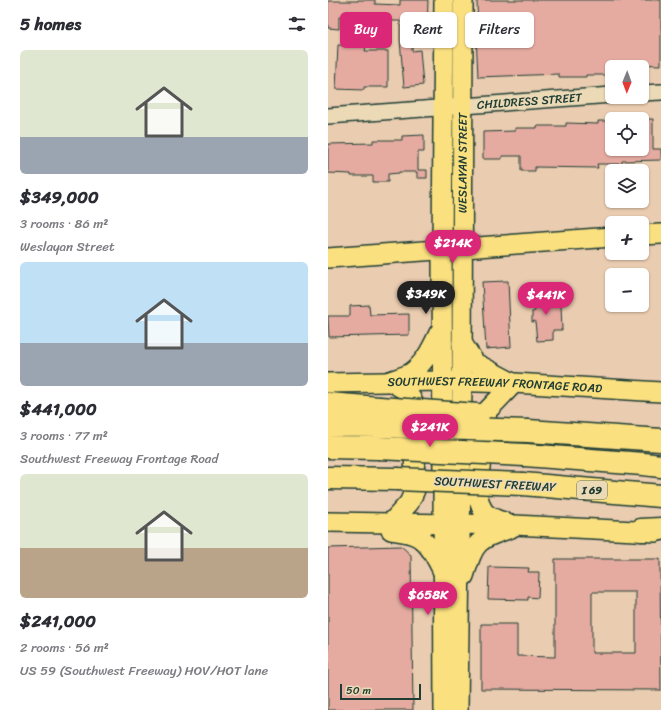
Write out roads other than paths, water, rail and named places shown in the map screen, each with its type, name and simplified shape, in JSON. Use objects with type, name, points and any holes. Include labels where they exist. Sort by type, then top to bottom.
[{"type":"highway","points":[[328,404],[379,417],[528,425],[661,437]]},
{"type":"highway","points":[[328,425],[379,417]]},
{"type":"highway","points":[[528,425],[661,440]]},
{"type":"highway","points":[[328,447],[525,455],[661,466]]},
{"type":"highway","name":"SOUTHWEST FREEWAY","points":[[329,479],[378,479],[523,484],[661,496]]},
{"type":"main road","name":"WESLAYAN STREET","points":[[444,0],[442,381],[451,523],[458,593],[458,710]]},
{"type":"main road","name":"WESLAYAN STREET","points":[[444,710],[444,573],[451,523],[462,382],[463,0]]},
{"type":"main road","points":[[649,235],[661,234]]},
{"type":"main road","points":[[328,258],[605,238]]},
{"type":"main road","points":[[390,382],[410,373],[423,362],[430,353],[442,327]]},
{"type":"main road","points":[[462,343],[475,363],[514,383],[487,411],[477,492],[481,507],[490,517],[517,525]]},
{"type":"main road","name":"SOUTHWEST FREEWAY FRONTAGE ROAD","points":[[328,383],[442,381],[514,383],[661,392]]},
{"type":"main road","points":[[390,382],[407,391],[413,402],[415,490],[409,503],[391,523]]},
{"type":"main road","points":[[328,522],[451,523],[654,531]]},
{"type":"main road","points":[[363,523],[414,535],[423,542],[436,557],[444,573]]},
{"type":"main road","points":[[458,593],[470,555],[478,543],[494,534],[517,525]]},
{"type":"street","points":[[649,93],[661,92]]},
{"type":"street","name":"CHILDRESS STREET","points":[[328,116],[605,96]]}]
